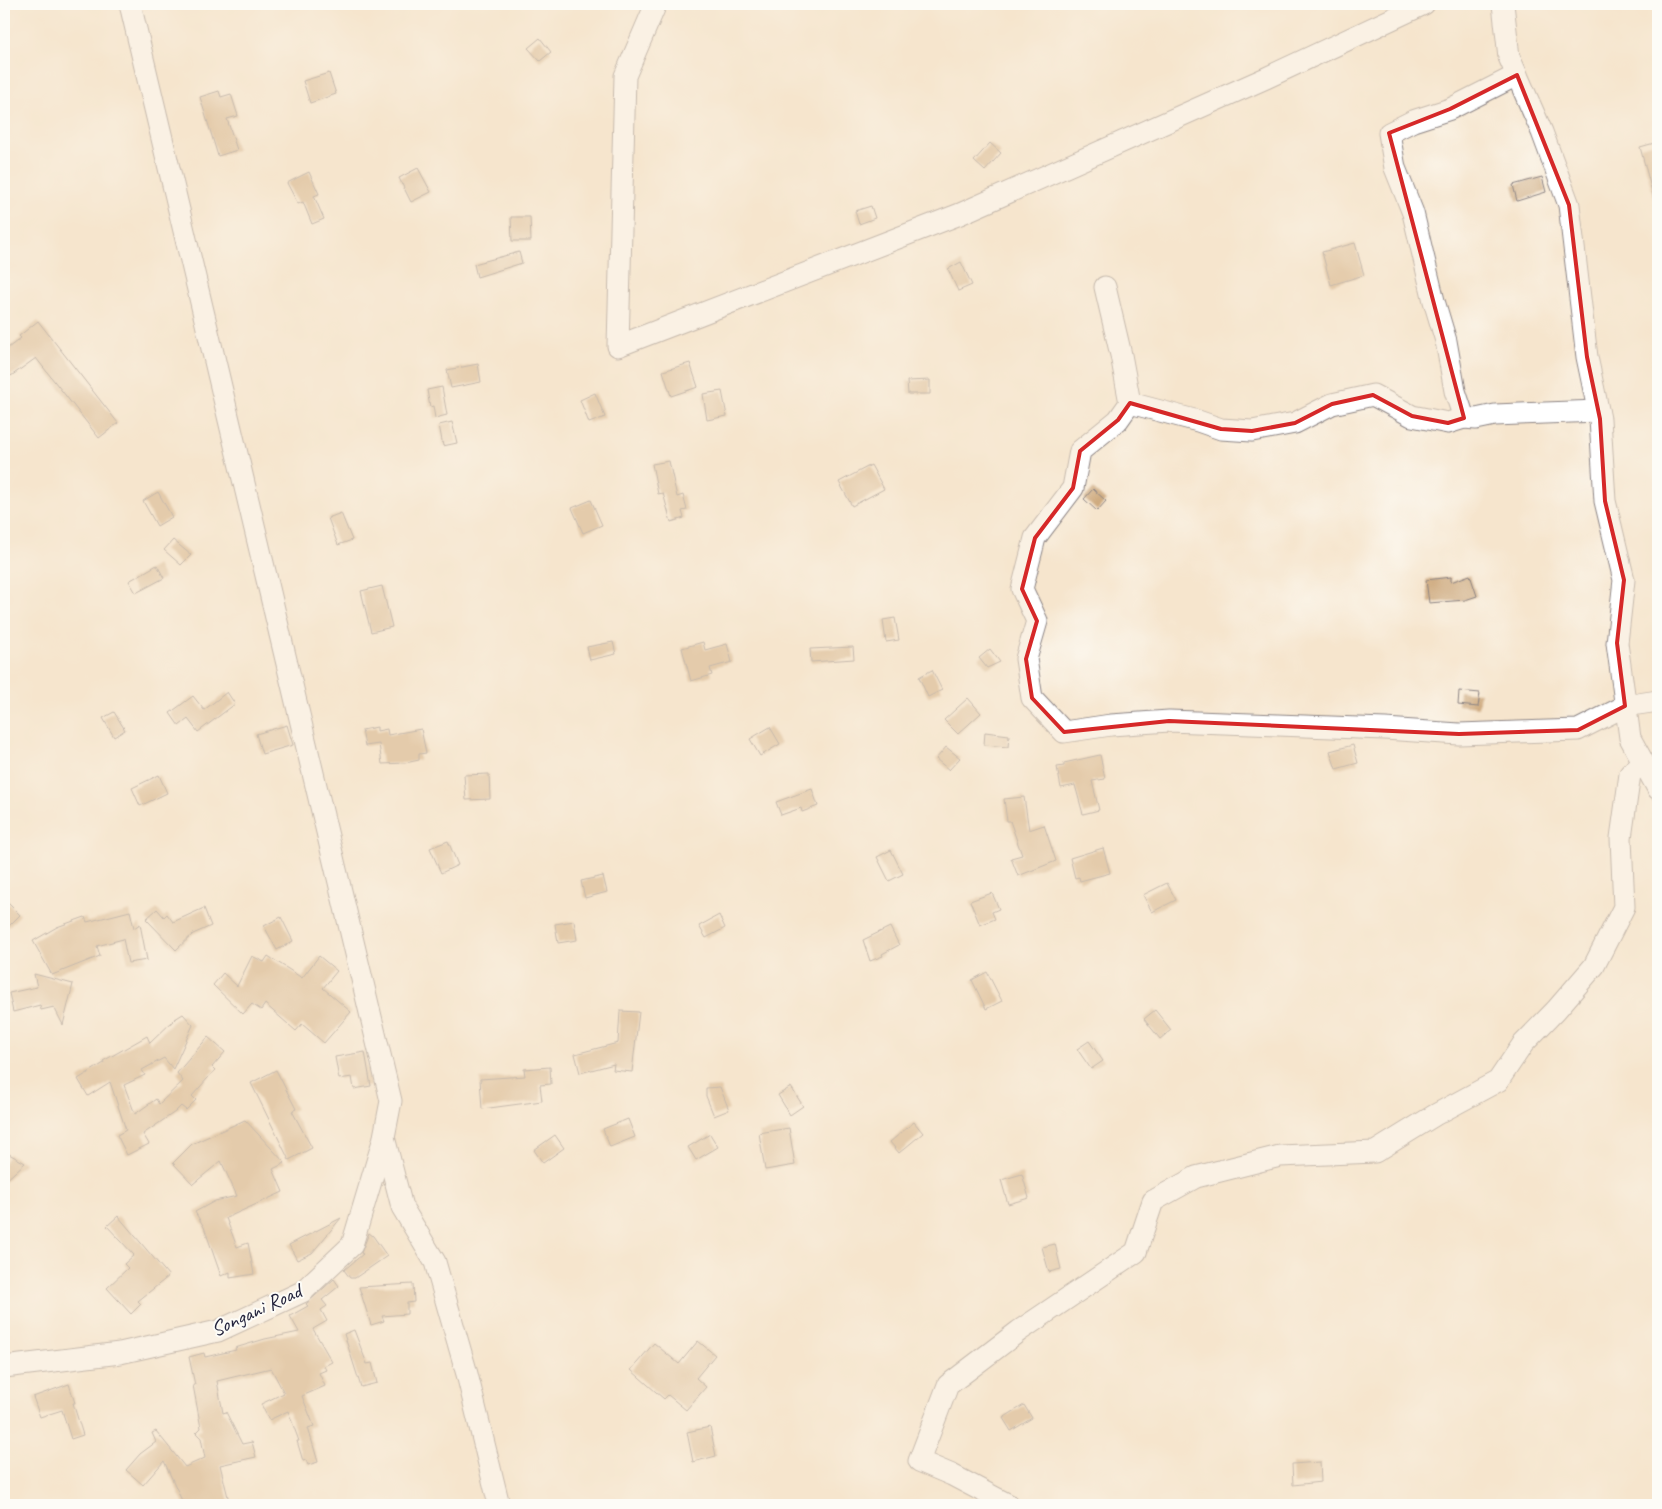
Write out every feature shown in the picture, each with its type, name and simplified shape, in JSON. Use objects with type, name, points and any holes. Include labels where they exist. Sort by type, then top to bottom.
[{"type":"street","name":"Songani Road","points":[[4,1366],[120,1353],[218,1331],[302,1292],[352,1245],[384,1137],[391,1101],[130,4]]},
{"type":"street","points":[[656,4],[626,76],[618,346],[960,214],[1266,78],[1424,4]]},
{"type":"street","points":[[1503,4],[1509,57],[1542,132],[1569,205],[1587,357],[1598,411],[1605,501],[1624,580],[1617,643],[1625,706],[1630,738],[1658,789]]},
{"type":"street","points":[[1464,418],[1455,391],[1446,341],[1434,301],[1413,214],[1395,168],[1389,133],[1413,121],[1450,109],[1517,75]]},
{"type":"street","points":[[1105,287],[1130,403],[1118,420],[1080,451],[1073,488],[1035,538],[1022,589],[1037,621],[1026,659],[1032,698],[1064,732],[1111,725],[1169,721],[1385,729],[1459,734],[1578,730],[1625,706],[1658,701]]},
{"type":"street","points":[[1130,403],[1198,421],[1221,430],[1252,431],[1295,423],[1332,404],[1373,395],[1412,416],[1448,423],[1464,418],[1476,419],[1504,414],[1598,411]]},
{"type":"street","points":[[1009,1505],[919,1461],[948,1385],[1019,1331],[1136,1252],[1153,1201],[1196,1177],[1280,1156],[1375,1152],[1435,1115],[1498,1081],[1523,1044],[1556,1010],[1594,966],[1624,907],[1621,838],[1630,774],[1643,762]]},
{"type":"street","points":[[384,1137],[402,1207],[435,1262],[499,1505]]},
{"type":"highlighted area","points":[[1517,75],[1569,205],[1587,357],[1600,419],[1605,501],[1624,580],[1617,643],[1625,706],[1578,730],[1459,734],[1169,721],[1064,732],[1032,698],[1026,659],[1037,621],[1022,589],[1035,538],[1073,488],[1080,451],[1118,420],[1130,403],[1221,429],[1252,431],[1295,423],[1332,404],[1373,395],[1412,416],[1448,423],[1464,418],[1389,133],[1450,109]]},
{"type":"building","points":[[540,38],[551,52],[540,61],[528,48]]},
{"type":"building","points":[[329,73],[336,94],[310,103],[303,81]]},
{"type":"building","points":[[219,91],[221,97],[231,94],[238,116],[227,119],[237,150],[218,156],[200,97]]},
{"type":"building","points":[[1658,142],[1658,198],[1654,199],[1640,147]]},
{"type":"building","points":[[990,143],[1001,153],[985,171],[974,161]]},
{"type":"building","points":[[418,168],[431,192],[411,202],[399,178]]},
{"type":"building","points":[[309,172],[319,194],[314,196],[324,219],[312,224],[303,202],[298,204],[287,183]]},
{"type":"building","points":[[1542,177],[1546,192],[1517,201],[1513,185]]},
{"type":"building","points":[[871,206],[875,218],[859,224],[855,211]]},
{"type":"building","points":[[511,217],[530,217],[531,241],[512,241]]},
{"type":"building","points":[[1355,243],[1364,275],[1331,285],[1322,252]]},
{"type":"building","points":[[519,252],[522,263],[477,277],[474,264]]},
{"type":"building","points":[[961,262],[972,285],[958,291],[948,269]]},
{"type":"building","points":[[38,321],[118,423],[99,438],[36,358],[11,376],[4,366],[4,351]]},
{"type":"building","points":[[690,363],[698,387],[671,396],[663,371]]},
{"type":"building","points":[[478,364],[481,382],[451,388],[447,370]]},
{"type":"building","points":[[930,380],[930,394],[908,394],[907,381]]},
{"type":"building","points":[[442,387],[447,415],[435,418],[433,406],[430,407],[427,390]]},
{"type":"building","points":[[722,391],[727,416],[707,420],[703,394]]},
{"type":"building","points":[[595,393],[605,417],[589,423],[580,400]]},
{"type":"building","points":[[452,422],[457,443],[443,446],[439,425]]},
{"type":"building","points":[[669,461],[677,497],[683,495],[687,510],[682,511],[684,518],[671,522],[663,493],[658,494],[652,464]]},
{"type":"building","points":[[871,465],[884,489],[852,506],[839,482]]},
{"type":"building","points":[[1093,489],[1106,501],[1097,511],[1084,499]]},
{"type":"building","points":[[158,492],[172,517],[157,526],[143,501]]},
{"type":"building","points":[[591,500],[602,525],[583,533],[572,508]]},
{"type":"building","points":[[341,513],[352,540],[338,545],[328,518]]},
{"type":"building","points":[[173,540],[191,555],[181,565],[164,550]]},
{"type":"building","points":[[157,565],[164,578],[136,593],[129,581]]},
{"type":"building","points":[[1470,575],[1477,596],[1465,600],[1429,603],[1426,580],[1451,577],[1451,582]]},
{"type":"building","points":[[382,586],[392,627],[371,632],[361,591]]},
{"type":"building","points":[[895,618],[899,640],[886,642],[883,620]]},
{"type":"building","points":[[613,642],[616,654],[590,660],[587,647]]},
{"type":"building","points":[[703,642],[705,650],[727,644],[732,662],[710,668],[712,675],[691,681],[682,648]]},
{"type":"building","points":[[853,647],[854,659],[811,662],[810,649]]},
{"type":"building","points":[[990,649],[1000,662],[987,668],[979,658]]},
{"type":"building","points":[[932,670],[942,690],[928,697],[919,677]]},
{"type":"building","points":[[1459,691],[1480,693],[1478,707],[1458,705]]},
{"type":"building","points":[[227,692],[235,704],[198,732],[188,719],[179,726],[170,713],[193,696],[204,710]]},
{"type":"building","points":[[968,698],[981,713],[958,734],[944,720]]},
{"type":"building","points":[[114,712],[125,730],[114,737],[103,718]]},
{"type":"building","points":[[287,725],[293,745],[262,754],[256,734]]},
{"type":"building","points":[[377,727],[377,731],[387,729],[388,735],[421,729],[426,753],[419,754],[419,760],[382,764],[379,744],[365,746],[362,730]]},
{"type":"building","points":[[770,727],[780,744],[760,756],[750,739]]},
{"type":"building","points":[[985,732],[1009,735],[1008,747],[984,745]]},
{"type":"building","points":[[1353,745],[1358,763],[1336,769],[1330,751]]},
{"type":"building","points":[[946,747],[960,758],[949,770],[936,759]]},
{"type":"building","points":[[1100,755],[1105,779],[1092,781],[1099,810],[1083,814],[1075,785],[1061,788],[1057,767],[1064,766],[1064,763]]},
{"type":"building","points":[[489,774],[490,799],[466,800],[464,775]]},
{"type":"building","points":[[159,775],[167,793],[140,806],[132,788]]},
{"type":"building","points":[[812,789],[818,806],[802,812],[801,808],[781,815],[776,802]]},
{"type":"building","points":[[1024,797],[1029,830],[1044,825],[1056,861],[1018,876],[1011,858],[1022,855],[1010,821],[1007,821],[1004,799]]},
{"type":"building","points":[[448,841],[458,865],[441,873],[430,848]]},
{"type":"building","points":[[1103,848],[1110,873],[1080,881],[1079,877],[1075,878],[1070,858]]},
{"type":"building","points":[[891,850],[903,874],[889,881],[877,857]]},
{"type":"building","points":[[603,876],[607,892],[585,898],[581,881]]},
{"type":"building","points":[[1167,883],[1176,900],[1152,912],[1143,895]]},
{"type":"building","points":[[992,893],[999,909],[992,912],[995,919],[980,925],[970,901]]},
{"type":"building","points":[[4,899],[20,915],[4,931]]},
{"type":"building","points":[[204,908],[211,926],[193,934],[176,950],[146,919],[157,909],[164,917],[167,914],[173,922]]},
{"type":"building","points":[[130,911],[134,928],[140,924],[147,960],[128,963],[123,939],[97,946],[100,956],[52,975],[33,941],[57,927],[85,917],[87,922]]},
{"type":"building","points":[[719,915],[725,928],[706,938],[699,926]]},
{"type":"building","points":[[281,917],[293,941],[277,950],[264,926]]},
{"type":"building","points":[[574,921],[577,940],[558,943],[555,924]]},
{"type":"building","points":[[890,927],[899,945],[882,954],[883,956],[870,961],[863,940]]},
{"type":"building","points":[[252,956],[264,962],[268,956],[302,978],[319,956],[337,971],[323,988],[351,1012],[324,1043],[302,1024],[296,1031],[265,1004],[261,1010],[252,1004],[243,1014],[213,985],[223,973],[237,986]]},
{"type":"building","points":[[987,972],[1002,1001],[986,1009],[972,980]]},
{"type":"building","points":[[34,974],[73,984],[63,1025],[54,1007],[41,1010],[40,1005],[13,1012],[9,993],[37,987]]},
{"type":"building","points":[[1155,1010],[1171,1030],[1160,1039],[1144,1019]]},
{"type":"building","points":[[620,1011],[639,1012],[632,1072],[613,1070],[614,1064],[580,1073],[575,1054],[618,1043]]},
{"type":"building","points":[[183,1014],[193,1025],[173,1069],[164,1058],[142,1070],[145,1075],[124,1085],[135,1114],[156,1099],[159,1104],[183,1081],[177,1073],[208,1037],[225,1052],[212,1067],[215,1070],[192,1096],[196,1100],[186,1110],[181,1106],[143,1134],[149,1144],[127,1155],[117,1135],[126,1130],[110,1082],[88,1096],[78,1079],[104,1063],[103,1061],[147,1036],[150,1043],[175,1019]]},
{"type":"building","points":[[1089,1041],[1103,1061],[1091,1069],[1077,1049]]},
{"type":"building","points":[[365,1052],[371,1086],[354,1089],[352,1077],[339,1079],[335,1057]]},
{"type":"building","points":[[550,1067],[551,1084],[540,1085],[542,1101],[482,1109],[480,1079],[525,1076],[524,1069]]},
{"type":"building","points":[[276,1070],[296,1109],[292,1111],[312,1148],[289,1160],[251,1083]]},
{"type":"building","points":[[720,1087],[729,1110],[714,1116],[706,1096],[706,1088]]},
{"type":"building","points":[[791,1087],[803,1106],[790,1115],[778,1095]]},
{"type":"building","points":[[628,1119],[635,1137],[610,1147],[603,1129]]},
{"type":"building","points":[[245,1120],[285,1163],[273,1169],[283,1192],[226,1218],[237,1247],[248,1243],[254,1274],[230,1278],[230,1272],[221,1276],[204,1227],[195,1212],[215,1201],[237,1196],[221,1161],[193,1184],[173,1163],[192,1144]]},
{"type":"building","points":[[914,1122],[923,1133],[899,1153],[890,1142]]},
{"type":"building","points":[[789,1128],[795,1165],[765,1170],[759,1133]]},
{"type":"building","points":[[710,1134],[718,1147],[696,1160],[688,1147]]},
{"type":"building","points":[[555,1135],[564,1148],[543,1163],[534,1150]]},
{"type":"building","points":[[9,1154],[25,1163],[4,1182],[4,1163]]},
{"type":"building","points":[[1022,1174],[1029,1198],[1008,1204],[1001,1180]]},
{"type":"building","points":[[118,1216],[169,1276],[138,1301],[141,1304],[131,1314],[107,1288],[128,1268],[124,1264],[134,1255],[107,1226]]},
{"type":"building","points":[[341,1218],[312,1253],[297,1260],[289,1245]]},
{"type":"building","points":[[369,1233],[387,1256],[355,1278],[350,1278],[344,1270],[363,1254],[361,1253]]},
{"type":"building","points":[[1055,1244],[1061,1269],[1049,1272],[1042,1247]]},
{"type":"building","points":[[334,1279],[339,1286],[322,1300],[327,1306],[321,1310],[327,1321],[313,1329],[332,1362],[324,1366],[326,1370],[319,1373],[325,1386],[302,1396],[314,1426],[308,1428],[318,1462],[308,1465],[306,1460],[303,1461],[297,1441],[299,1441],[288,1411],[269,1420],[261,1404],[284,1393],[271,1368],[217,1381],[223,1413],[226,1412],[242,1444],[252,1442],[256,1457],[220,1465],[230,1505],[184,1505],[164,1461],[143,1485],[126,1470],[140,1454],[156,1442],[152,1433],[156,1431],[185,1467],[205,1458],[201,1438],[196,1433],[201,1428],[189,1357],[204,1353],[205,1357],[236,1350],[235,1348],[265,1339],[299,1332],[290,1316],[308,1306],[306,1304]]},
{"type":"building","points":[[413,1284],[414,1302],[407,1303],[407,1314],[382,1316],[384,1321],[371,1325],[359,1287]]},
{"type":"building","points":[[354,1330],[367,1364],[372,1363],[377,1383],[361,1387],[344,1334]]},
{"type":"building","points":[[698,1341],[715,1355],[696,1378],[706,1387],[686,1410],[668,1395],[664,1399],[631,1370],[654,1343],[679,1364]]},
{"type":"building","points":[[69,1384],[83,1435],[71,1439],[62,1410],[40,1417],[33,1397]]},
{"type":"building","points":[[1024,1405],[1032,1418],[1011,1431],[1003,1418]]},
{"type":"building","points":[[710,1427],[716,1456],[693,1462],[687,1432]]},
{"type":"building","points":[[1320,1462],[1321,1482],[1293,1485],[1292,1464]]}]
